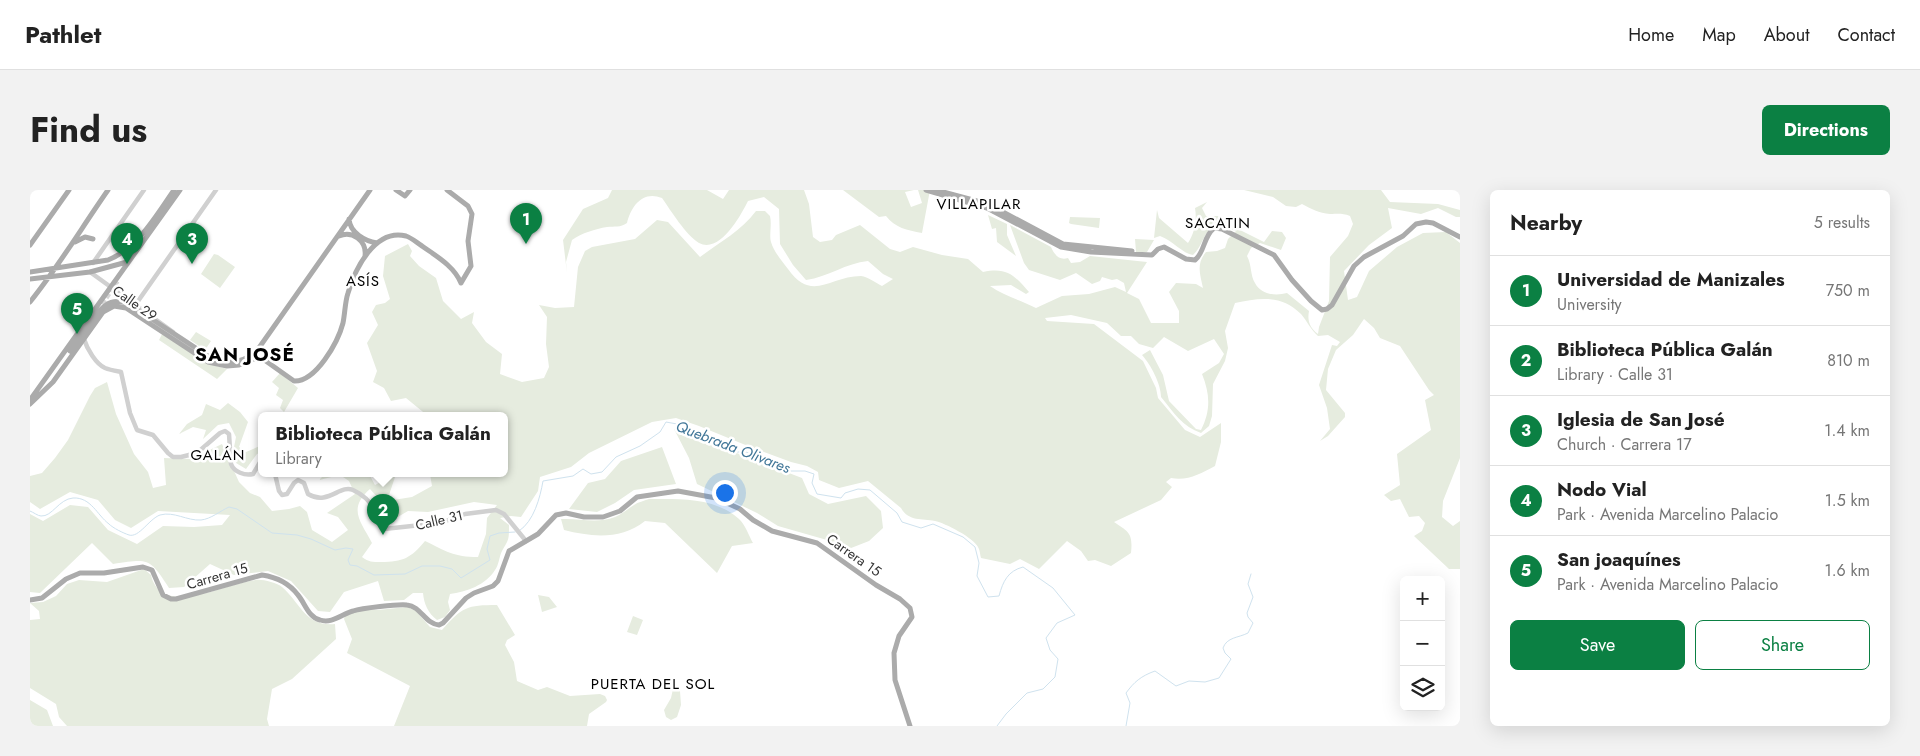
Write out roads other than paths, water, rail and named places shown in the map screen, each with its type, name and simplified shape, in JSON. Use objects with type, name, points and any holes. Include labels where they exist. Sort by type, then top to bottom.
[{"type":"main road","points":[[30,245],[69,190]]},
{"type":"main road","points":[[44,270],[54,264],[108,190]]},
{"type":"main road","points":[[142,238],[174,190]]},
{"type":"main road","points":[[30,400],[180,190]]},
{"type":"main road","points":[[30,396],[48,381],[102,308],[110,303],[129,304],[211,358],[226,363],[251,356],[256,352],[370,190]]},
{"type":"main road","points":[[397,191],[409,190]]},
{"type":"main road","points":[[397,191],[405,196],[409,190]]},
{"type":"main road","points":[[30,404],[53,382],[103,312],[108,308],[120,306],[126,308],[197,356],[214,364],[231,366],[253,359],[263,359],[294,381],[306,379],[313,373],[334,345],[343,323],[350,286],[365,256],[377,243],[396,236],[411,239],[446,263],[461,282],[469,272],[471,263],[468,241],[472,215],[470,208],[447,190]]},
{"type":"main road","points":[[926,190],[987,208],[1061,247],[1090,252],[1153,253],[1167,247],[1186,259],[1195,260],[1199,256],[1208,233],[1214,228],[1222,229],[1274,255],[1310,301],[1322,310],[1332,305],[1354,266],[1364,257],[1403,236],[1416,224],[1433,223],[1460,237]]},
{"type":"main road","points":[[936,190],[988,204],[1063,244],[1153,253]]},
{"type":"main road","points":[[30,272],[108,260],[123,253],[132,245],[157,214]]},
{"type":"main road","points":[[349,219],[350,226],[355,232],[377,243]]},
{"type":"main road","points":[[31,300],[73,244],[78,232]]},
{"type":"main road","points":[[337,236],[345,233],[354,236],[364,244],[366,249],[365,256]]},
{"type":"main road","points":[[73,244],[85,237],[93,239]]},
{"type":"main road","points":[[30,279],[90,272],[127,262]]},
{"type":"main road","points":[[458,276],[464,277]]},
{"type":"main road","points":[[70,351],[102,304]]},
{"type":"main road","points":[[263,341],[261,347],[263,359]]},
{"type":"main road","name":"Carrera 15","points":[[30,600],[42,598],[73,575],[80,573],[104,573],[142,567],[152,570],[160,590],[166,597],[171,599],[187,597],[262,575],[272,577],[293,589],[306,609],[315,618],[322,621],[330,621],[351,611],[363,608],[405,604],[416,609],[428,621],[439,625],[466,598],[493,586],[498,580],[509,551],[525,539],[538,534],[552,518],[559,514],[603,517],[620,510],[637,497],[678,491],[716,498],[740,509],[772,532],[817,543],[876,585],[900,599],[910,608],[912,617],[899,636],[894,653],[895,680],[910,726]]},
{"type":"street","points":[[93,263],[144,190]]},
{"type":"street","points":[[136,304],[216,190]]},
{"type":"street","name":"Calle 29","points":[[90,272],[170,328],[177,337]]},
{"type":"street","points":[[84,339],[86,348],[105,368],[121,372],[130,413],[137,430],[153,435],[168,454],[173,457],[181,457],[198,453],[220,433],[225,431],[229,434],[231,464],[233,468],[248,475],[253,474],[258,466]]},
{"type":"street","points":[[70,351],[79,347],[86,348]]},
{"type":"street","name":"Calle 31","points":[[276,477],[279,492],[282,495],[287,494],[298,480],[304,483],[308,494],[317,499],[349,489],[354,490],[370,502],[381,528],[388,530],[440,523],[465,514],[496,510],[504,514],[525,539]]},
{"type":"waterway","name":"Quebrada Olivares","points":[[519,531],[532,515],[538,502],[543,481],[573,476],[583,469],[591,474],[602,472],[616,457],[640,446],[660,432],[666,422],[677,424],[711,437],[737,452],[746,452],[774,462],[791,471],[805,471],[814,474],[812,483],[817,494],[841,498],[845,493],[858,489],[870,490],[897,513],[902,522],[921,528],[933,524],[963,537],[975,547],[979,563],[977,576],[988,597],[999,596],[1007,577],[1013,571],[1023,567],[1053,588],[1075,615],[1057,623],[1046,638],[1050,650],[1058,659],[1055,677],[1043,689],[1027,693],[997,726]]},
{"type":"waterway","name":"Quebrada Olivares","points":[[30,511],[40,516],[45,516],[64,501],[79,498],[89,503],[113,527],[133,535],[137,534],[160,515],[170,514],[201,520],[212,517],[229,507],[237,509],[272,533],[297,535],[335,550],[353,549],[348,560],[350,565],[357,566],[374,575],[405,574],[422,566],[440,566],[452,569],[461,578],[490,560],[487,549],[490,536],[499,533],[515,532]]},
{"type":"waterway","points":[[1126,726],[1130,703],[1126,693],[1142,677],[1155,671],[1176,686],[1189,681],[1205,682],[1219,678],[1231,659],[1225,653],[1223,648],[1225,644],[1248,633],[1253,623],[1247,613],[1253,597],[1248,584],[1251,574]]},
{"type":"tunnel","points":[[124,265],[141,238]]},
{"type":"tunnel","points":[[102,304],[118,280]]},
{"type":"place","name":"Universidad de Manizales","points":[[526,244]]},
{"type":"place","name":"Nodo Vial","points":[[127,264]]},
{"type":"place","name":"Iglesia de San José","points":[[192,264]]},
{"type":"place","name":"San joaquínes","points":[[77,334]]},
{"type":"place","name":"Biblioteca Pública Galán","points":[[383,535]]},
{"type":"district","name":"VILLAPILAR","points":[[979,204]]},
{"type":"district","name":"SACATIN","points":[[1218,223]]},
{"type":"district","name":"ASÍS","points":[[363,281]]},
{"type":"district","name":"SAN JOSÉ","points":[[245,354]]},
{"type":"district","name":"GALÁN","points":[[218,455]]},
{"type":"district","name":"PUERTA DEL SOL","points":[[653,684]]}]
